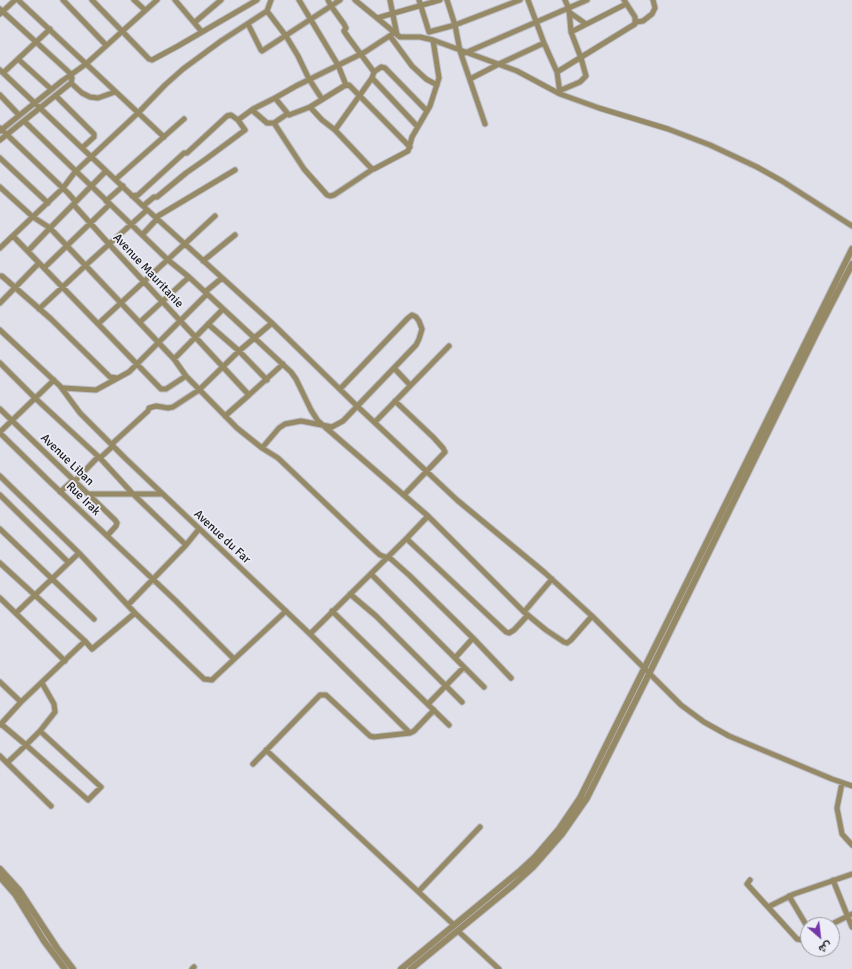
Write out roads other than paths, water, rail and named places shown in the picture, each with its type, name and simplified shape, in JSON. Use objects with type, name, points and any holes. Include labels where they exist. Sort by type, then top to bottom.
[{"type":"street","points":[[0,140],[56,96],[71,83],[72,78],[71,74],[1,12],[16,0],[50,29],[164,137]]},
{"type":"street","points":[[63,0],[106,45]]},
{"type":"street","points":[[92,0],[149,59],[152,60],[257,0]]},
{"type":"street","points":[[134,0],[145,10]]},
{"type":"street","points":[[0,130],[51,89],[86,64],[157,0]]},
{"type":"street","points":[[175,0],[202,32]]},
{"type":"street","points":[[195,22],[221,0]]},
{"type":"street","points":[[0,247],[48,203],[75,172],[138,113],[165,85],[183,69],[221,41],[267,11],[271,0]]},
{"type":"street","points":[[299,0],[338,65],[346,85],[349,85],[410,147]]},
{"type":"street","points":[[328,0],[344,24],[346,28],[344,31],[374,72]]},
{"type":"street","points":[[248,24],[262,51],[340,0]]},
{"type":"street","points":[[355,0],[377,18],[394,35],[412,66],[426,79],[437,85]]},
{"type":"street","points":[[390,0],[393,13],[394,35]]},
{"type":"street","points":[[419,0],[428,32]]},
{"type":"street","points":[[377,18],[440,0]]},
{"type":"street","points":[[447,0],[485,124]]},
{"type":"street","points":[[238,120],[252,110],[394,35],[402,38],[413,37],[455,25],[520,0]]},
{"type":"street","points":[[528,0],[544,43],[557,72],[560,93]]},
{"type":"street","points":[[560,93],[585,78],[586,72],[571,32],[569,10],[565,0]]},
{"type":"street","points":[[463,52],[569,10],[587,0]]},
{"type":"street","points":[[557,72],[636,22],[646,19],[654,12],[655,4],[653,0]]},
{"type":"street","points":[[571,32],[625,2],[635,17],[636,22]]},
{"type":"street","points":[[569,10],[586,24]]},
{"type":"street","points":[[267,11],[286,36],[309,79],[322,99]]},
{"type":"street","points":[[50,29],[2,71],[132,196],[272,323],[357,406],[457,500],[552,579],[592,616],[680,705],[704,722],[729,736],[852,786]]},
{"type":"street","points":[[413,37],[433,40],[522,73],[560,93],[600,108],[668,129],[710,145],[757,167],[782,181],[852,226]]},
{"type":"street","points":[[274,123],[304,169],[328,196],[336,194],[372,169],[405,154],[410,147],[412,137],[432,102],[437,85],[439,72],[433,40]]},
{"type":"street","points":[[470,79],[544,43]]},
{"type":"street","points":[[18,58],[51,89]]},
{"type":"street","points":[[335,130],[372,78],[374,72],[381,67],[385,68],[427,111]]},
{"type":"street","points":[[372,78],[418,126]]},
{"type":"street","points":[[71,83],[82,93],[90,97],[98,98],[116,92]]},
{"type":"street","points":[[252,110],[267,123],[274,123],[287,114],[291,115],[310,107],[346,85]]},
{"type":"street","points":[[0,95],[19,115]]},
{"type":"street","points":[[56,96],[93,133],[94,137],[82,148]]},
{"type":"street","points":[[275,98],[287,114]]},
{"type":"street","points":[[310,107],[322,120],[335,130],[372,169]]},
{"type":"street","points":[[39,309],[131,225],[154,197],[158,197],[181,176],[214,154],[245,130],[238,120],[231,115],[226,116],[187,153],[184,153],[138,195],[132,196]]},
{"type":"street","points":[[116,179],[184,119]]},
{"type":"street","points":[[24,122],[168,260],[189,277],[283,364],[296,379],[311,410],[323,426],[428,516],[526,614],[546,630],[567,643],[572,640],[592,616]]},
{"type":"street","name":"Avenue Mauritanie","points":[[0,130],[8,135],[75,201],[74,205],[91,224],[196,337],[222,368],[249,395]]},
{"type":"street","points":[[0,158],[48,203]]},
{"type":"street","points":[[142,235],[160,214],[235,170]]},
{"type":"street","points":[[28,251],[75,201],[106,171]]},
{"type":"street","points":[[44,268],[91,224],[107,203],[123,186]]},
{"type":"street","points":[[0,187],[33,217],[50,228],[68,246],[174,359],[186,376],[237,428],[262,448],[278,458],[368,545],[380,555],[391,559],[409,575],[511,678]]},
{"type":"street","points":[[98,324],[215,216]]},
{"type":"street","points":[[203,261],[235,235]]},
{"type":"street","points":[[13,236],[136,365],[161,389],[166,389],[186,376]]},
{"type":"street","points":[[411,969],[521,870],[543,848],[559,829],[580,798],[852,249]]},
{"type":"street","points":[[0,302],[39,263]]},
{"type":"street","points":[[401,969],[533,867],[571,822],[594,785],[852,264]]},
{"type":"street","points":[[0,276],[2,276],[39,309],[110,376],[117,378]]},
{"type":"street","points":[[140,322],[189,277]]},
{"type":"street","points":[[63,388],[96,390],[129,372],[222,278]]},
{"type":"street","points":[[174,359],[223,309]]},
{"type":"street","points":[[262,448],[279,428],[285,424],[302,421],[332,427],[339,424],[416,345],[422,333],[419,321],[414,316],[410,316],[340,389]]},
{"type":"street","points":[[60,492],[74,481],[97,458],[100,458],[113,446],[114,443],[148,411],[149,408],[156,406],[168,408],[173,407],[199,390],[239,351],[272,323]]},
{"type":"street","points":[[208,324],[239,351],[267,380]]},
{"type":"street","name":"Avenue du Far","points":[[0,330],[63,388],[80,413],[113,446],[310,634],[410,733]]},
{"type":"street","points":[[375,422],[448,346]]},
{"type":"street","points":[[0,363],[35,398],[100,458],[133,494],[186,545]]},
{"type":"street","points":[[225,416],[267,380],[283,364]]},
{"type":"street","points":[[394,368],[410,385]]},
{"type":"street","points":[[0,432],[54,380]]},
{"type":"street","points":[[395,401],[444,448],[445,452],[404,495]]},
{"type":"street","name":"Avenue Liban","points":[[0,409],[115,520],[117,523],[116,526],[107,536]]},
{"type":"street","name":"Rue Irak","points":[[0,432],[60,492],[154,579],[234,659]]},
{"type":"street","points":[[0,476],[204,679],[212,680],[286,611]]},
{"type":"street","points":[[88,494],[162,494]]},
{"type":"street","points":[[0,496],[68,562]]},
{"type":"street","points":[[310,634],[428,516]]},
{"type":"street","points":[[0,529],[94,619]]},
{"type":"street","points":[[128,605],[186,545],[199,529]]},
{"type":"street","points":[[407,538],[508,633],[514,630],[552,579]]},
{"type":"street","points":[[16,613],[51,578],[79,553]]},
{"type":"street","points":[[0,563],[92,649],[136,613]]},
{"type":"street","points":[[371,574],[484,687]]},
{"type":"street","points":[[350,594],[376,616],[462,702]]},
{"type":"street","points":[[0,598],[65,661]]},
{"type":"street","points":[[332,611],[449,725]]},
{"type":"street","points":[[455,658],[473,638]]},
{"type":"street","points":[[40,731],[101,787],[88,800],[1,725],[21,702],[85,641]]},
{"type":"street","points":[[428,704],[464,667]]},
{"type":"street","points":[[0,682],[21,702]]},
{"type":"street","points":[[7,763],[40,731],[56,712],[54,704],[42,683]]},
{"type":"street","points":[[253,764],[320,695],[326,695],[370,736],[374,737],[410,733],[414,731],[434,710]]},
{"type":"street","points":[[266,750],[418,891],[499,969]]},
{"type":"street","points":[[0,756],[51,806]]},
{"type":"street","points":[[842,783],[837,808],[842,834],[852,845]]},
{"type":"street","points":[[418,891],[480,826]]},
{"type":"street","points":[[0,869],[19,890],[57,948],[73,969]]},
{"type":"street","points":[[768,907],[789,896],[852,874]]},
{"type":"street","points":[[0,877],[15,894],[44,940],[65,969]]},
{"type":"street","points":[[750,880],[747,884],[797,939],[800,940]]},
{"type":"street","points":[[833,880],[850,915],[852,927]]},
{"type":"street","points":[[789,896],[801,917]]},
{"type":"street","points":[[840,920],[850,915]]}]
